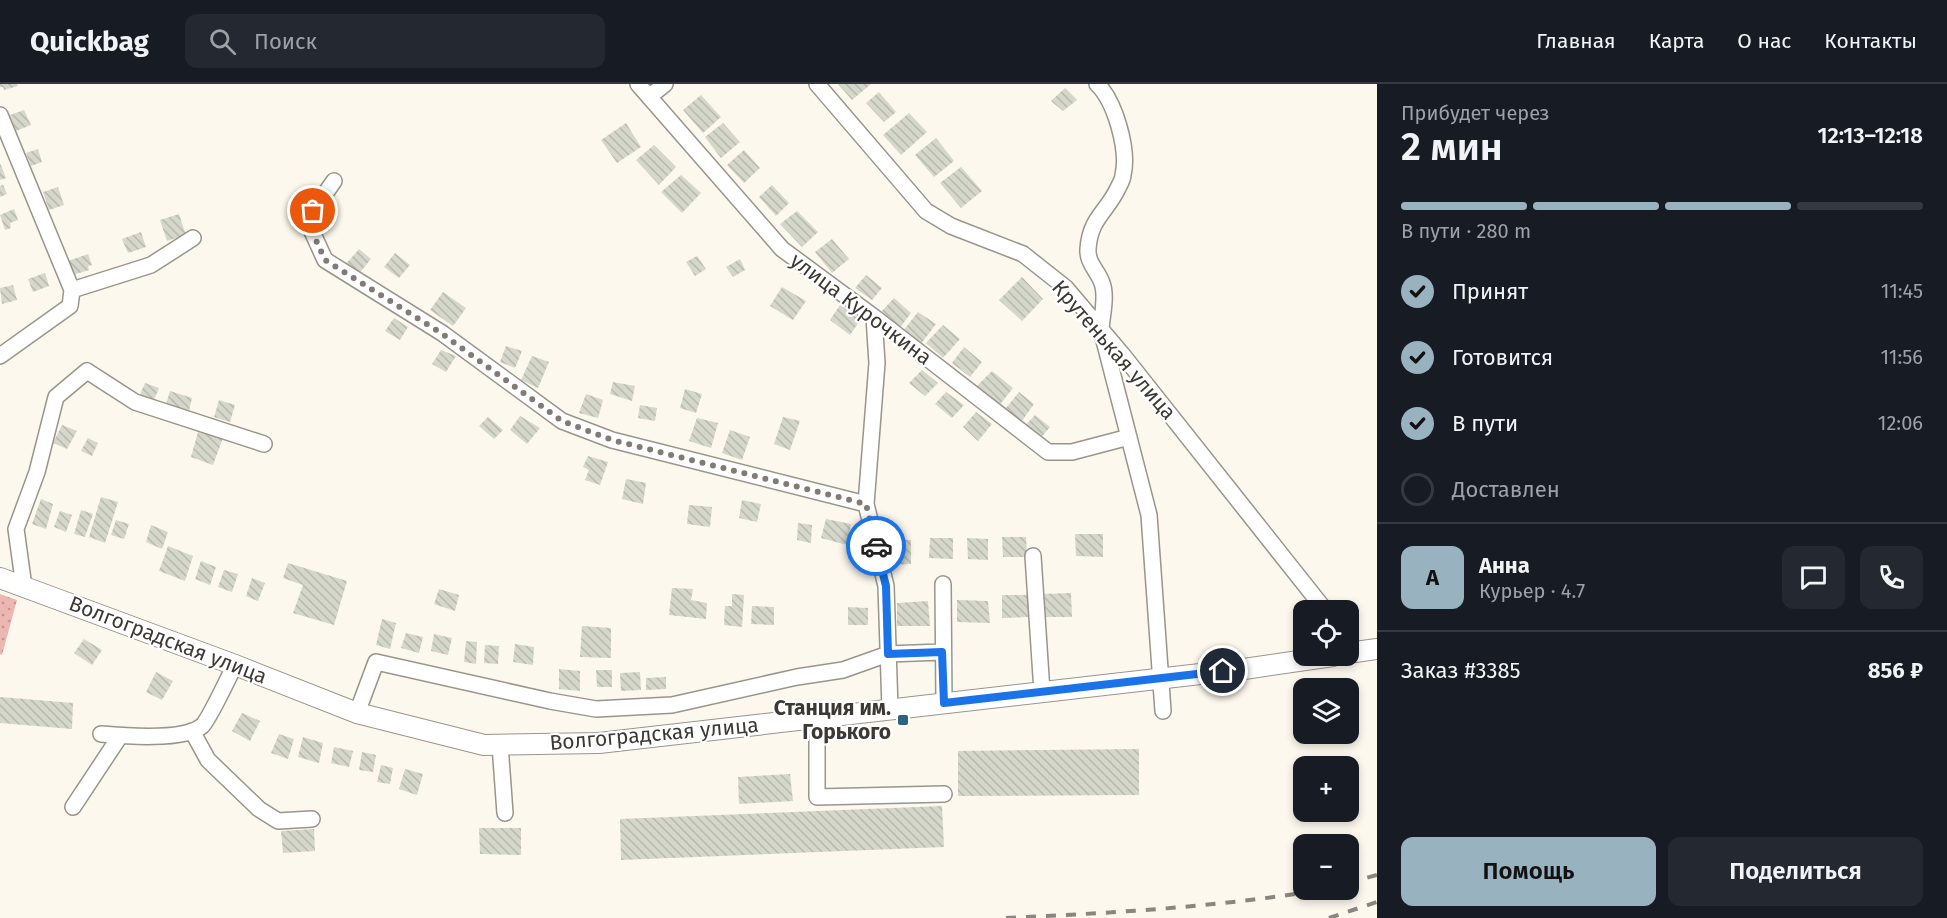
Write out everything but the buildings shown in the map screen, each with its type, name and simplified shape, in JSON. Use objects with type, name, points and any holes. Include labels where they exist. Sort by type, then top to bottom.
[{"type":"main road","name":"Волгоградская улица","points":[[0,578],[357,713],[484,745],[599,743],[1293,661]]},
{"type":"main road","points":[[1359,648],[1377,649]]},
{"type":"street","name":"улица Курочкина","points":[[638,84],[782,249],[874,316],[1048,452],[1072,452],[1129,437]]},
{"type":"street","points":[[649,97],[665,84]]},
{"type":"street","name":"Крутенькая улица","points":[[817,84],[926,211],[951,226],[1023,254],[1066,288],[1317,600]]},
{"type":"street","points":[[1096,84],[1112,106],[1120,132],[1124,175],[1094,223],[1087,253],[1102,283],[1104,300],[1101,329],[1149,515],[1163,711]]},
{"type":"street","points":[[0,115],[72,290],[70,306],[0,356]]},
{"type":"street","points":[[334,181],[313,211],[310,227],[325,260],[441,333],[562,421],[612,440],[866,504]]},
{"type":"street","points":[[72,290],[150,265],[193,238]]},
{"type":"street","points":[[874,316],[877,363],[866,504],[886,586],[890,709]]},
{"type":"street","points":[[24,587],[16,529],[37,472],[56,397],[87,371],[135,402],[264,444]]},
{"type":"street","points":[[1034,556],[1042,692]]},
{"type":"street","points":[[943,584],[944,703]]},
{"type":"street","points":[[357,713],[376,662],[596,709],[672,705],[797,677],[843,670],[888,654],[942,652]]},
{"type":"street","points":[[101,734],[185,735],[203,726],[235,665]]},
{"type":"street","points":[[817,718],[817,797],[944,794]]},
{"type":"street","points":[[192,731],[208,760],[260,809],[278,821],[312,819]]},
{"type":"street","points":[[72,807],[120,736]]},
{"type":"street","points":[[500,745],[505,813]]},
{"type":"shaded area","points":[[0,594],[17,600],[2,655],[0,654]]},
{"type":"railway","points":[[1359,880],[1377,875]]},
{"type":"railway","points":[[1006,918],[1204,905],[1293,894]]},
{"type":"railway","points":[[1329,918],[1377,902]]},
{"type":"way so far","points":[[313,211],[310,227],[325,260],[441,333],[562,421],[612,440],[866,504],[876,546]]},
{"type":"place","name":"Станция им. Горького","points":[[903,720]]},
{"type":"route","points":[[876,546],[886,586],[888,654],[942,652],[944,703],[1223,671]]}]
